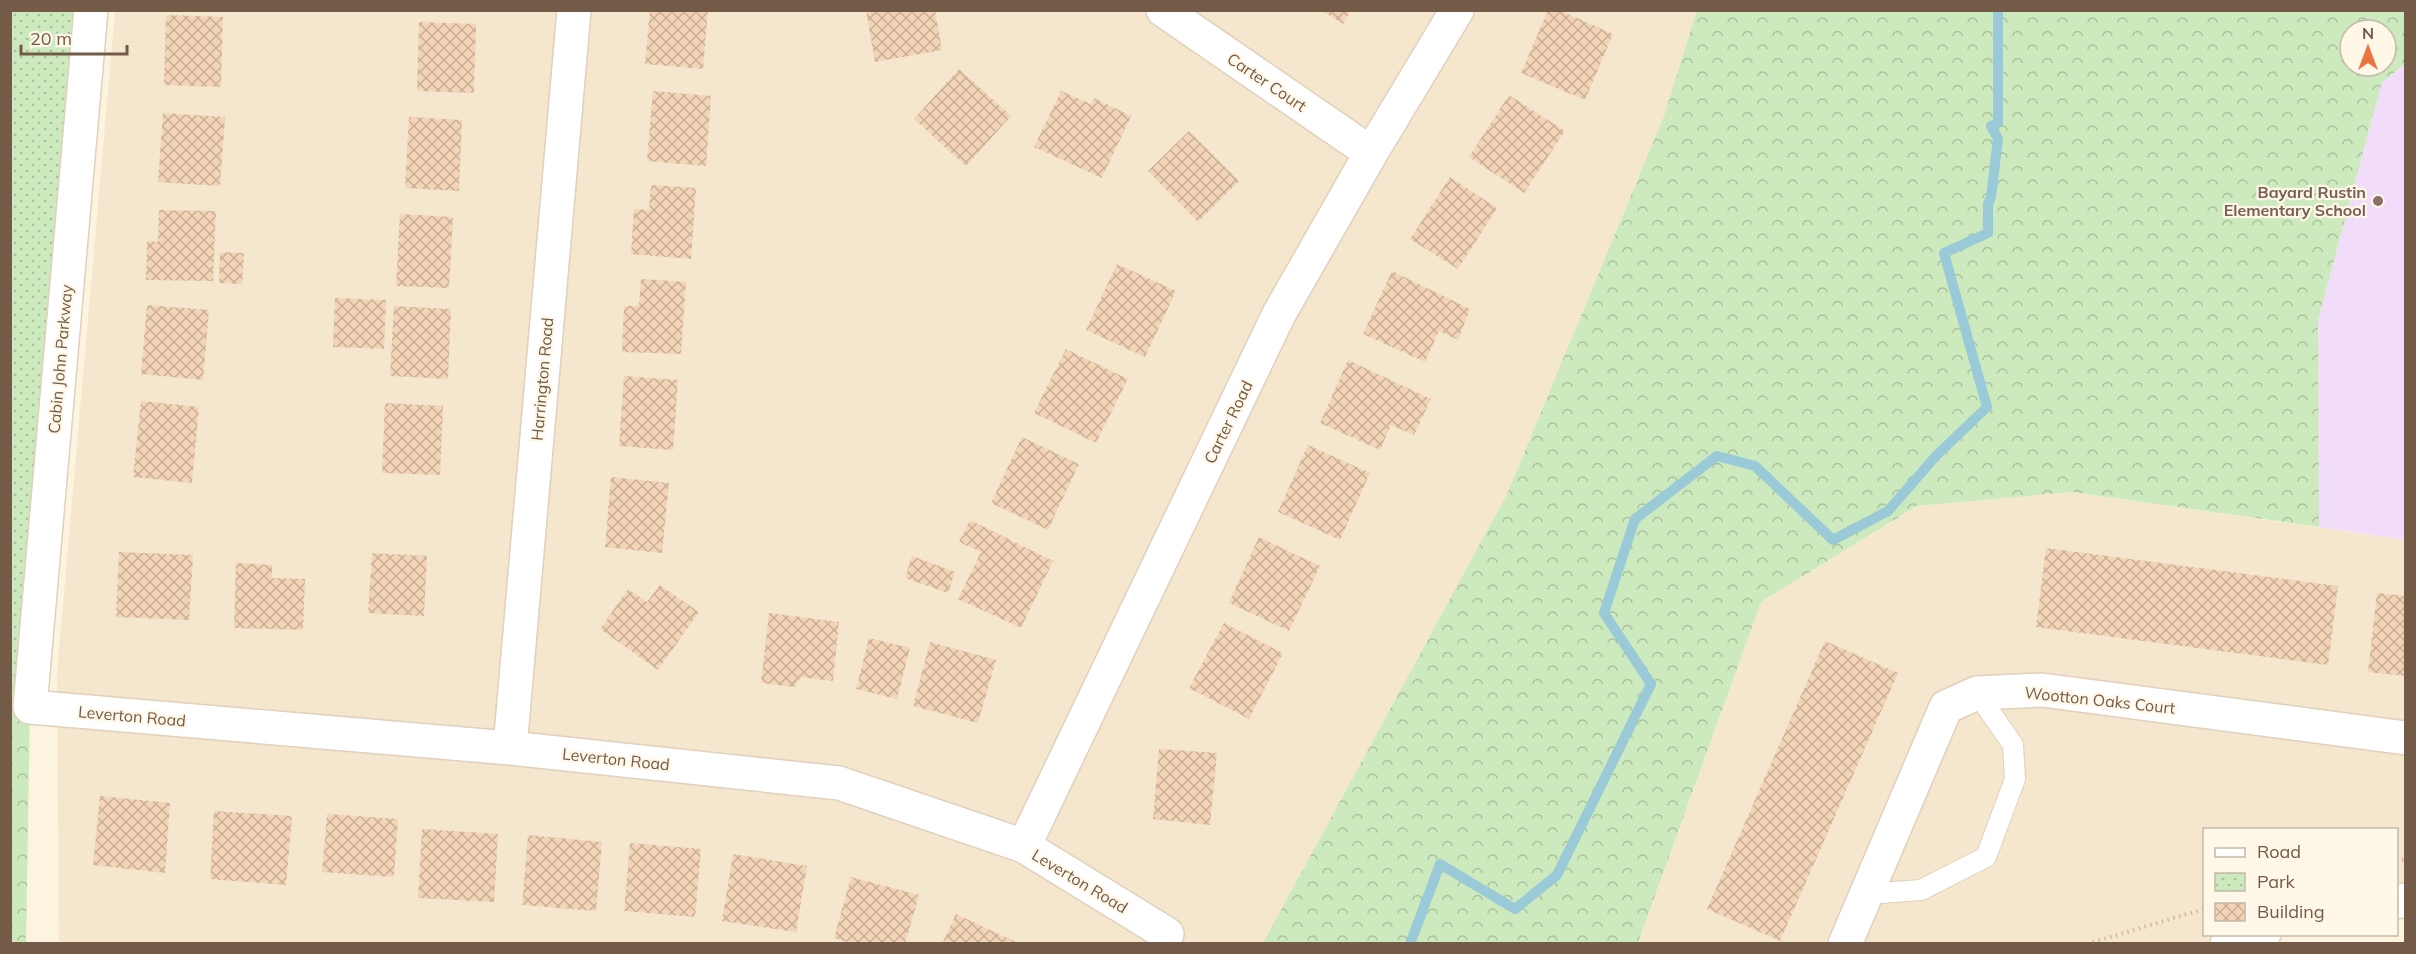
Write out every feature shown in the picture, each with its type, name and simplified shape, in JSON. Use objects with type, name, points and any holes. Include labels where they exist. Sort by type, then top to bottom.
[{"type":"street","name":"Cabin John Parkway","points":[[30,707],[91,10]]},
{"type":"street","name":"Harrington Road","points":[[510,748],[574,10]]},
{"type":"street","name":"Carter Court","points":[[1163,10],[1371,153]]},
{"type":"street","name":"Carter Road","points":[[1024,846],[1279,314],[1371,153],[1457,10]]},
{"type":"street","name":"Wootton Oaks Court","points":[[1845,944],[1946,707],[1977,693],[2042,690],[2406,738]]},
{"type":"street","name":"Leverton Road","points":[[30,707],[510,748],[838,783],[1024,846],[1167,934]]},
{"type":"street","points":[[2227,944],[2257,936]]},
{"type":"lane","points":[[1867,894],[1921,890],[1986,857],[2015,779],[2013,745],[1977,693]]},
{"type":"path","points":[[2087,944],[2203,910]]},
{"type":"shaded area","points":[[115,11],[1697,11],[1664,116],[1507,494],[1263,943],[71,944],[59,941],[57,673]]},
{"type":"shaded area","name":"Bayard Rustin Elementary School","points":[[2405,64],[2405,540],[2319,527],[2318,320],[2382,82],[2387,78],[2398,78],[2398,69]]},
{"type":"shaded area","points":[[2072,492],[2405,540],[2405,900],[2398,902],[2398,828],[2203,828],[2203,936],[2260,936],[2227,944],[1638,944],[1761,602],[1918,506]]},
{"type":"green space","points":[[1697,10],[2405,11],[2405,64],[2398,69],[2398,18],[2338,18],[2338,78],[2387,78],[2382,82],[2318,320],[2319,527],[2072,492],[1917,506],[1761,602],[1638,943],[1263,943],[1507,494],[1664,116]]},
{"type":"green space","points":[[11,11],[91,11],[30,707],[11,700]]},
{"type":"green space","points":[[11,700],[30,707],[26,943],[11,944]]},
{"type":"building","points":[[650,10],[708,10],[703,69],[645,64]]},
{"type":"building","points":[[866,10],[935,10],[942,50],[875,62]]},
{"type":"building","points":[[1321,10],[1351,10],[1343,24]]},
{"type":"building","points":[[1548,10],[1559,10],[1613,34],[1585,100],[1521,73]]},
{"type":"building","points":[[166,15],[223,17],[221,87],[164,85]]},
{"type":"building","points":[[419,22],[476,24],[474,93],[417,91]]},
{"type":"building","points":[[959,69],[1011,116],[966,166],[914,119]]},
{"type":"building","points":[[653,91],[711,96],[706,166],[647,161]]},
{"type":"building","points":[[1061,91],[1091,104],[1094,98],[1131,116],[1102,178],[1034,147]]},
{"type":"building","points":[[1509,95],[1565,131],[1524,193],[1469,157]]},
{"type":"building","points":[[163,113],[225,117],[220,186],[158,182]]},
{"type":"building","points":[[409,117],[462,120],[459,191],[405,188]]},
{"type":"building","points":[[1189,131],[1239,181],[1198,222],[1148,171]]},
{"type":"building","points":[[1450,177],[1497,208],[1458,269],[1410,239]]},
{"type":"building","points":[[651,185],[696,188],[691,259],[631,254],[634,209],[649,210]]},
{"type":"building","points":[[159,210],[216,211],[213,281],[146,280],[147,241],[158,242]]},
{"type":"building","points":[[400,214],[453,217],[449,288],[396,286]]},
{"type":"building","points":[[220,252],[244,253],[242,284],[219,283]]},
{"type":"building","points":[[1117,264],[1176,291],[1145,357],[1086,330]]},
{"type":"building","points":[[1392,271],[1470,309],[1458,340],[1439,331],[1425,362],[1363,334]]},
{"type":"building","points":[[641,279],[686,282],[681,354],[622,352],[624,306],[639,306]]},
{"type":"building","points":[[335,298],[386,300],[384,349],[333,347]]},
{"type":"building","points":[[147,305],[209,310],[203,380],[141,374]]},
{"type":"building","points":[[394,306],[451,309],[448,379],[390,376]]},
{"type":"building","points":[[1066,349],[1128,379],[1096,443],[1034,413]]},
{"type":"building","points":[[1348,360],[1431,399],[1414,435],[1391,425],[1380,450],[1320,423]]},
{"type":"building","points":[[624,376],[678,380],[673,450],[619,446]]},
{"type":"building","points":[[141,401],[199,407],[192,483],[133,477]]},
{"type":"building","points":[[385,403],[443,406],[440,475],[382,473]]},
{"type":"building","points":[[1022,437],[1079,464],[1048,530],[991,503]]},
{"type":"building","points":[[1308,445],[1370,473],[1340,540],[1278,512]]},
{"type":"building","points":[[611,477],[669,483],[662,553],[605,547]]},
{"type":"building","points":[[970,520],[1053,561],[1021,628],[958,599],[981,552],[959,542]]},
{"type":"building","points":[[1259,537],[1320,566],[1289,631],[1229,603]]},
{"type":"building","points":[[2046,548],[2338,586],[2328,665],[2036,627]]},
{"type":"building","points":[[119,552],[193,555],[189,620],[116,617]]},
{"type":"building","points":[[372,553],[427,556],[424,616],[368,613]]},
{"type":"building","points":[[912,556],[955,572],[948,593],[905,578]]},
{"type":"building","points":[[236,563],[272,565],[272,578],[305,579],[303,630],[234,628]]},
{"type":"building","points":[[660,585],[699,612],[658,670],[600,629],[628,589],[647,602]]},
{"type":"building","points":[[2377,593],[2406,596],[2406,676],[2368,672]]},
{"type":"building","points":[[769,613],[839,622],[833,681],[801,677],[794,687],[761,683]]},
{"type":"building","points":[[1224,623],[1283,653],[1249,719],[1189,688]]},
{"type":"building","points":[[869,638],[910,648],[897,699],[856,689]]},
{"type":"building","points":[[1825,641],[1898,673],[1780,941],[1707,909]]},
{"type":"building","points":[[930,642],[996,660],[978,723],[913,706]]},
{"type":"building","points":[[1159,749],[1217,753],[1210,825],[1153,819]]},
{"type":"building","points":[[100,796],[170,803],[165,873],[93,865]]},
{"type":"building","points":[[214,811],[292,816],[286,885],[210,879]]},
{"type":"building","points":[[327,814],[398,819],[394,877],[322,872]]},
{"type":"building","points":[[422,829],[498,834],[494,902],[418,898]]},
{"type":"building","points":[[528,835],[602,842],[596,911],[522,905]]},
{"type":"building","points":[[630,843],[701,849],[695,917],[624,911]]},
{"type":"building","points":[[733,854],[807,866],[796,932],[722,921]]},
{"type":"building","points":[[851,877],[919,895],[905,944],[854,944],[834,938]]},
{"type":"building","points":[[956,914],[1020,944],[942,944]]},
{"type":"waterway","points":[[1410,944],[1440,864],[1515,909],[1557,875],[1651,684],[1604,613],[1635,519],[1717,456],[1755,466],[1833,540],[1888,511],[1936,456],[1987,407],[1944,253],[1988,233],[1988,204],[1991,197],[1998,139],[1991,126],[1998,123],[1998,10]]},
{"type":"place","name":"Bayard Rustin Elementary School","points":[[2378,201]]}]
